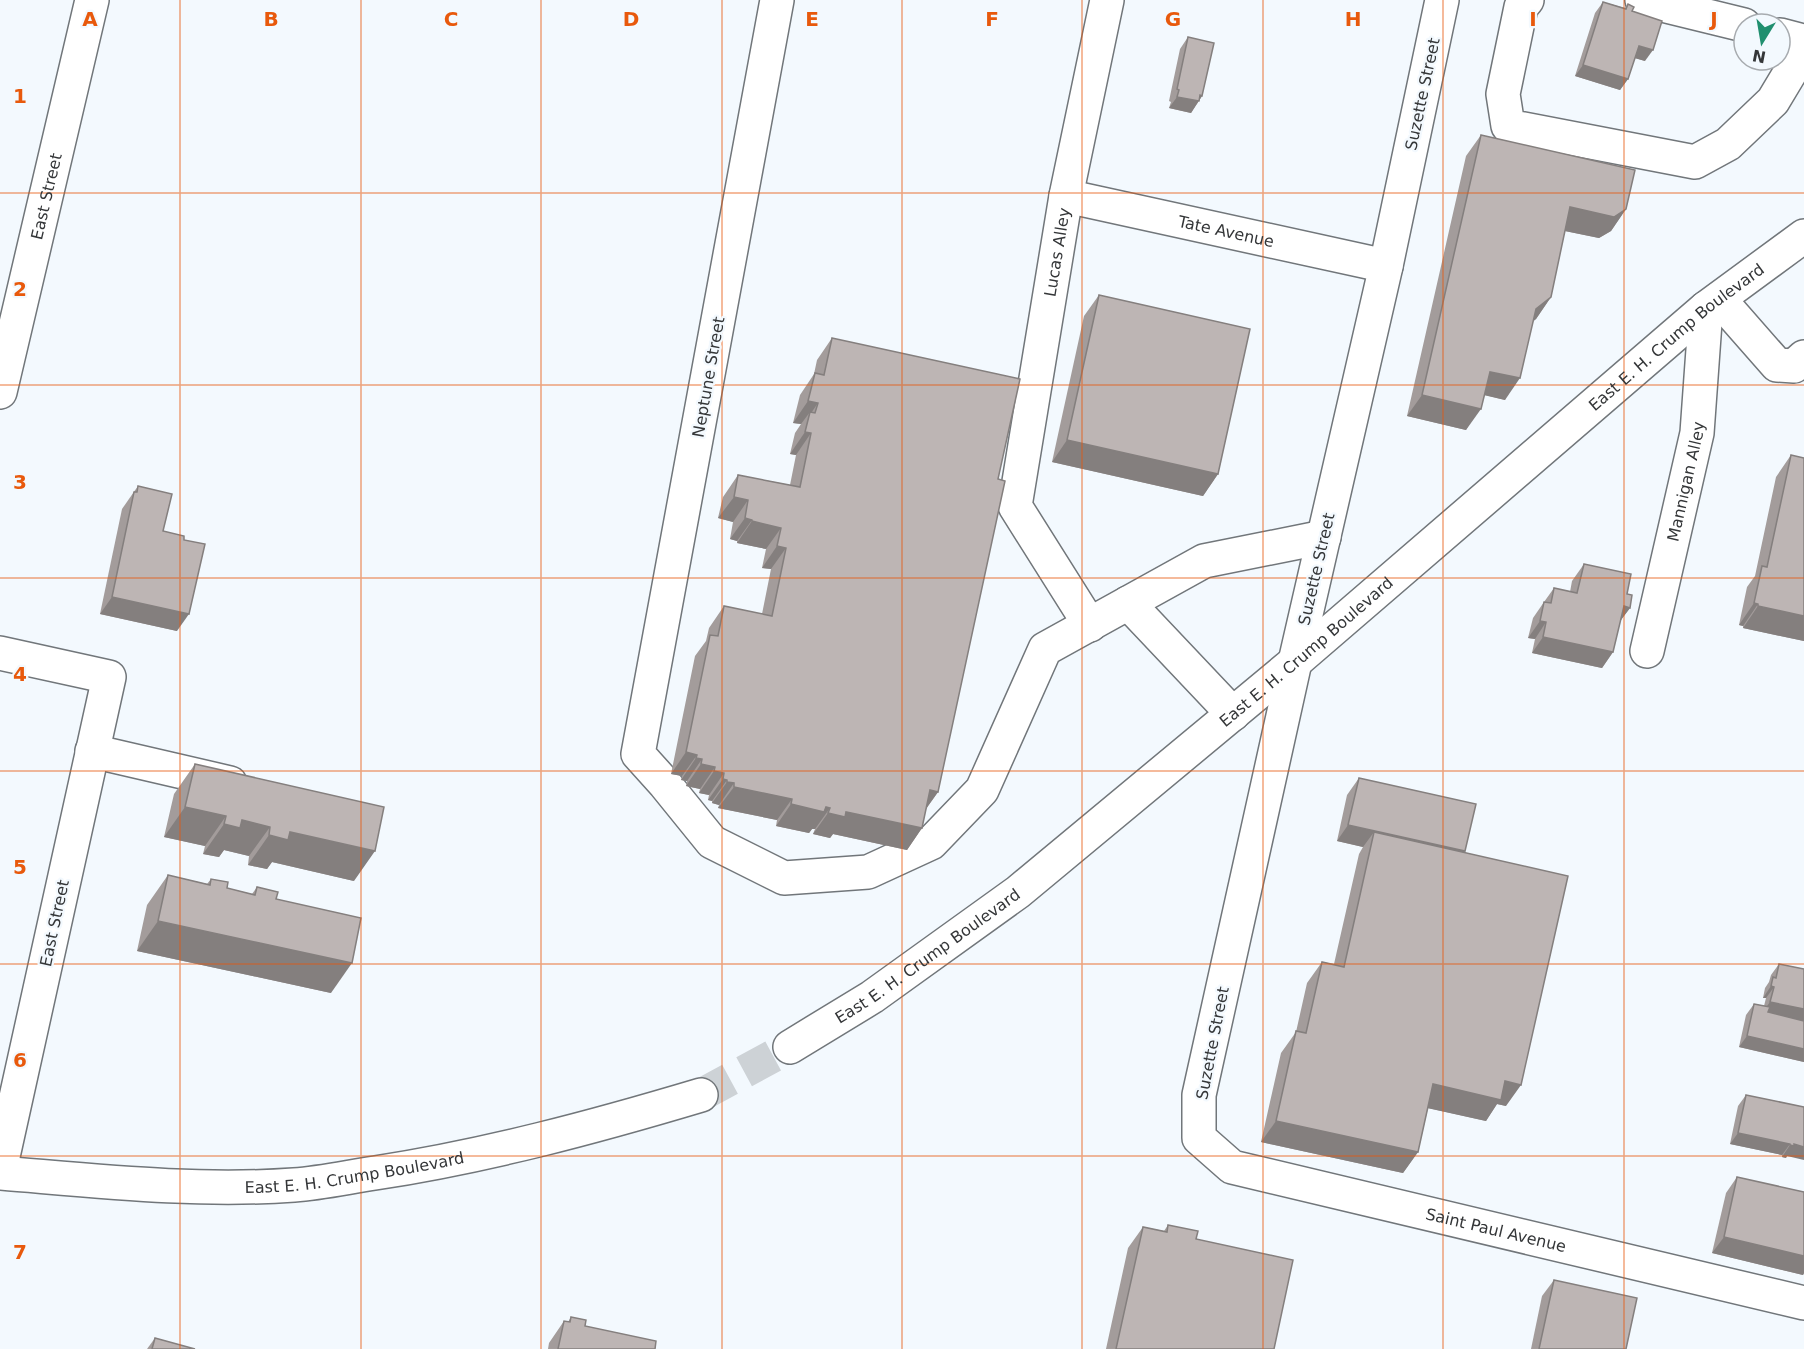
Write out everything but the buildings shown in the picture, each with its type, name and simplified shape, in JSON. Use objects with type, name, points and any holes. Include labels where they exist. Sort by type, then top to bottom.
[{"type":"street","name":"East Street","points":[[0,392],[92,0]]},
{"type":"street","name":"Neptune Street","points":[[777,0],[638,754],[712,843],[784,878],[868,872],[931,843],[982,790],[1045,649],[1089,624]]},
{"type":"street","name":"Lucas Alley","points":[[1089,624],[1015,506],[1066,196],[1107,0]]},
{"type":"street","name":"Suzette Street","points":[[1199,1138],[1199,1095],[1323,537],[1386,266],[1442,0]]},
{"type":"street","points":[[1527,0],[1521,7],[1503,94],[1508,126],[1695,162],[1728,144],[1773,102],[1790,72]]},
{"type":"street","points":[[1641,0],[1732,22]]},
{"type":"street","points":[[1792,38],[1799,40],[1792,67]]},
{"type":"street","name":"Tate Avenue","points":[[1066,196],[1386,266]]},
{"type":"street","name":"East E. H. Crump Boulevard","points":[[790,1047],[872,997],[1018,892],[1295,662],[1712,303],[1804,236]]},
{"type":"street","points":[[1712,303],[1777,365],[1794,366],[1804,357]]},
{"type":"street","name":"Mannigan Alley","points":[[1647,651],[1697,433],[1712,303]]},
{"type":"street","points":[[1089,624],[1204,561],[1323,537]]},
{"type":"street","points":[[1128,603],[1233,714]]},
{"type":"street","name":"East Street","points":[[0,653],[109,677],[0,1171]]},
{"type":"street","points":[[92,751],[261,790]]},
{"type":"street","name":"East E. H. Crump Boulevard","points":[[0,1171],[148,1186],[296,1185],[435,1163],[593,1127],[701,1095]]},
{"type":"street","name":"Saint Paul Avenue","points":[[1199,1138],[1232,1167],[1804,1304]]},
{"type":"tunnel","points":[[701,1095],[790,1047]]}]
